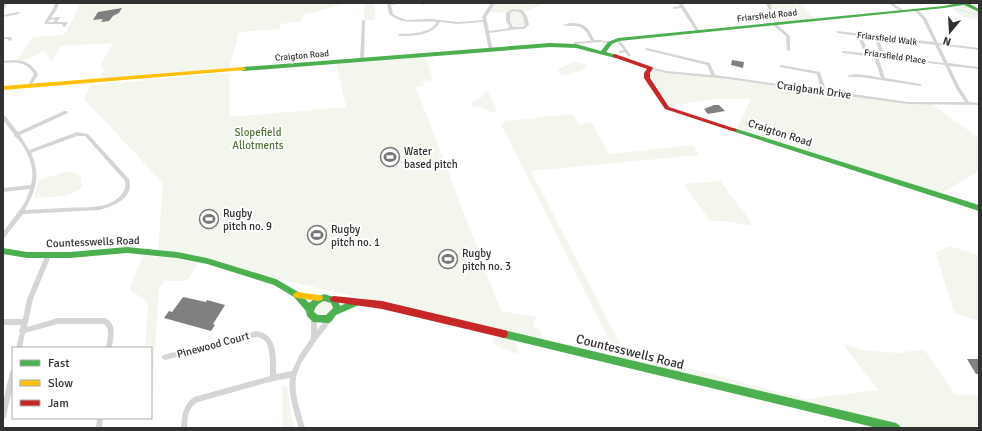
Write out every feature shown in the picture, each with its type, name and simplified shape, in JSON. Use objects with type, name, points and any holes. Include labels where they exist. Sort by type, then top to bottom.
[{"type":"street","points":[[3,8],[6,3]]},
{"type":"street","points":[[57,3],[46,24],[66,22],[64,26]]},
{"type":"street","points":[[398,3],[389,3],[391,14],[401,20],[439,20],[458,23],[484,21]]},
{"type":"street","points":[[491,50],[484,21],[485,14],[493,3]]},
{"type":"street","points":[[680,3],[698,32]]},
{"type":"street","points":[[768,3],[770,9]]},
{"type":"street","points":[[890,3],[903,11]]},
{"type":"street","points":[[964,3],[979,11]]},
{"type":"street","name":"Friarsfield Road","points":[[618,40],[916,10],[964,3]]},
{"type":"street","points":[[674,8],[682,7]]},
{"type":"street","points":[[487,32],[512,28],[521,29],[527,25],[525,16],[521,11],[513,10],[508,13],[508,22],[512,28]]},
{"type":"street","points":[[916,10],[924,18],[967,103]]},
{"type":"street","points":[[3,16],[16,15]]},
{"type":"street","points":[[400,35],[410,36],[429,32],[436,28],[439,20]]},
{"type":"street","points":[[362,60],[363,21]]},
{"type":"street","points":[[565,24],[572,22],[587,28],[593,42]]},
{"type":"street","points":[[774,24],[788,36],[789,50]]},
{"type":"street","name":"Friarsfield Walk","points":[[838,32],[979,49]]},
{"type":"street","points":[[860,35],[866,53]]},
{"type":"street","points":[[876,37],[883,55]]},
{"type":"street","points":[[3,38],[11,38]]},
{"type":"street","points":[[575,43],[610,43],[618,40],[628,53],[620,52]]},
{"type":"street","points":[[603,52],[610,43]]},
{"type":"street","name":"Craigton Road","points":[[3,88],[562,45],[603,52],[650,68],[647,73],[647,78],[667,108],[979,208]]},
{"type":"street","points":[[649,51],[709,64],[713,76]]},
{"type":"street","name":"Friarsfield Place","points":[[843,52],[875,54],[979,68]]},
{"type":"street","points":[[875,54],[883,79]]},
{"type":"street","points":[[3,62],[22,61],[27,63],[36,74],[29,86]]},
{"type":"street","points":[[781,66],[790,69],[819,73],[824,92]]},
{"type":"street","name":"Craigbank Drive","points":[[650,68],[666,72],[713,76],[908,103],[979,104]]},
{"type":"street","points":[[849,76],[883,79],[920,85]]},
{"type":"street","points":[[16,135],[66,112]]},
{"type":"street","points":[[3,117],[28,152],[34,168],[33,187],[22,212],[3,236]]},
{"type":"street","points":[[22,212],[104,207],[117,202],[124,196],[128,185],[127,180],[86,135],[77,134],[28,152]]},
{"type":"street","points":[[3,190],[33,187]]},
{"type":"street","name":"Countesswells Road","points":[[3,251],[48,256],[127,250],[177,255],[207,261],[265,277],[288,288],[297,295],[310,310]]},
{"type":"street","points":[[19,347],[30,299],[48,256]]},
{"type":"street","name":"Countesswells Road","points":[[297,295],[319,298]]},
{"type":"street","points":[[302,428],[295,404],[293,374],[314,338],[333,314],[337,305],[334,299],[327,296],[319,298],[313,303],[310,310],[314,318],[314,338]]},
{"type":"street","name":"Countesswells Road","points":[[334,299],[382,305],[896,428]]},
{"type":"street","name":"Countesswells Road","points":[[333,314],[357,303]]},
{"type":"street","points":[[314,318],[322,320],[333,314]]},
{"type":"street","points":[[22,331],[58,321],[105,321],[111,326],[109,347]]},
{"type":"street","points":[[3,322],[25,322]]},
{"type":"street","name":"Pinewood Court","points":[[165,357],[262,334],[266,336],[270,342],[273,378]]},
{"type":"street","points":[[184,428],[185,411],[187,406],[196,399],[293,374]]},
{"type":"street","points":[[3,416],[12,376]]},
{"type":"green space","points":[[79,3],[349,3],[303,15],[302,21],[281,24],[279,29],[239,32],[229,69],[99,79],[104,69],[100,66],[113,43],[61,46],[51,62],[45,51],[22,61],[15,62],[33,37],[64,35],[75,15]]},
{"type":"green space","points":[[364,3],[375,3],[375,20],[364,21]]},
{"type":"green space","points":[[495,3],[540,3],[541,5],[525,12],[514,8],[505,13],[489,12]]},
{"type":"green space","points":[[768,3],[800,3],[816,20],[772,24],[777,19]]},
{"type":"green space","points":[[966,6],[979,12],[979,19],[965,18],[951,9]]},
{"type":"green space","points":[[520,11],[524,17],[526,25],[523,28],[514,27],[509,18],[509,13]]},
{"type":"green space","name":"Slopefield Allotments","points":[[425,55],[433,80],[423,81],[424,86],[416,87],[501,311],[536,317],[533,326],[541,331],[543,341],[271,277],[202,257],[158,250],[163,183],[84,99],[91,85],[229,73],[230,117],[346,107],[336,64],[405,59],[404,57]]},
{"type":"green space","points":[[575,61],[586,65],[585,69],[568,75],[559,74],[559,69]]},
{"type":"green space","points":[[654,71],[794,87],[908,103],[932,104],[979,138],[979,171],[940,194],[737,128],[751,99],[715,99],[670,106],[649,76]]},
{"type":"green space","points":[[487,90],[497,112],[472,106],[472,101],[482,97]]},
{"type":"green space","points":[[573,114],[580,125],[591,122],[609,154],[693,145],[699,155],[531,171],[623,347],[638,355],[806,399],[878,390],[843,344],[864,350],[898,353],[924,349],[955,394],[977,395],[979,398],[979,428],[896,428],[618,358],[501,124],[504,123],[504,121]]},
{"type":"green space","points":[[65,172],[78,174],[81,178],[82,188],[67,196],[34,198],[39,180]]},
{"type":"green space","points":[[720,181],[753,226],[725,221],[710,221],[684,184]]},
{"type":"green space","points":[[949,246],[979,255],[979,321],[954,313],[936,253]]},
{"type":"green space","points":[[143,256],[170,257],[198,264],[186,281],[165,281],[159,288],[152,395],[152,347],[145,347],[148,303],[138,295],[132,293],[130,287]]},
{"type":"green space","points":[[323,300],[331,303],[332,309],[328,314],[318,315],[314,310],[316,304]]},
{"type":"green space","points":[[495,335],[515,340],[519,354],[496,346],[492,339]]},
{"type":"green space","points":[[282,385],[288,388],[294,428],[283,428]]},
{"type":"building","points":[[122,8],[119,13],[113,16],[109,21],[101,22],[103,19],[93,20],[98,12]]},
{"type":"building","points":[[732,60],[744,62],[743,68],[731,65]]},
{"type":"building","points":[[714,105],[719,105],[725,111],[708,114],[704,109]]},
{"type":"building","points":[[183,297],[206,302],[207,300],[225,305],[213,324],[215,325],[211,331],[164,318],[169,311],[172,312]]},
{"type":"building","points":[[967,359],[978,359],[979,374],[976,374]]},
{"type":"waterway","points":[[955,8],[979,16]]},
{"type":"traffic: fast","points":[[964,3],[979,11]]},
{"type":"traffic: fast","points":[[603,52],[610,43],[618,40],[944,7],[965,3]]},
{"type":"traffic: fast","points":[[243,69],[550,45],[576,46],[615,56]]},
{"type":"traffic: fast","points":[[734,130],[979,208]]},
{"type":"traffic: fast","points":[[3,251],[27,255],[70,255],[127,250],[177,255],[207,261],[276,282],[297,295],[310,310]]},
{"type":"traffic: fast","points":[[324,297],[334,300],[337,309],[328,319],[316,319],[310,313],[311,307],[316,301],[324,297]]},
{"type":"traffic: fast","points":[[336,312],[356,303]]},
{"type":"traffic: fast","points":[[504,334],[896,428]]},
{"type":"traffic: slow","points":[[3,88],[243,69]]},
{"type":"traffic: slow","points":[[297,295],[319,298]]},
{"type":"traffic: jam","points":[[615,56],[650,68],[647,73],[647,78],[667,108],[734,130]]},
{"type":"traffic: jam","points":[[334,299],[382,305],[504,334]]},
{"type":"place","name":"Water based pitch","points":[[390,157]]},
{"type":"place","name":"Rugby pitch no. 9","points":[[209,219]]},
{"type":"place","name":"Rugby pitch no. 1","points":[[317,235]]},
{"type":"place","name":"Rugby pitch no. 3","points":[[448,259]]}]
